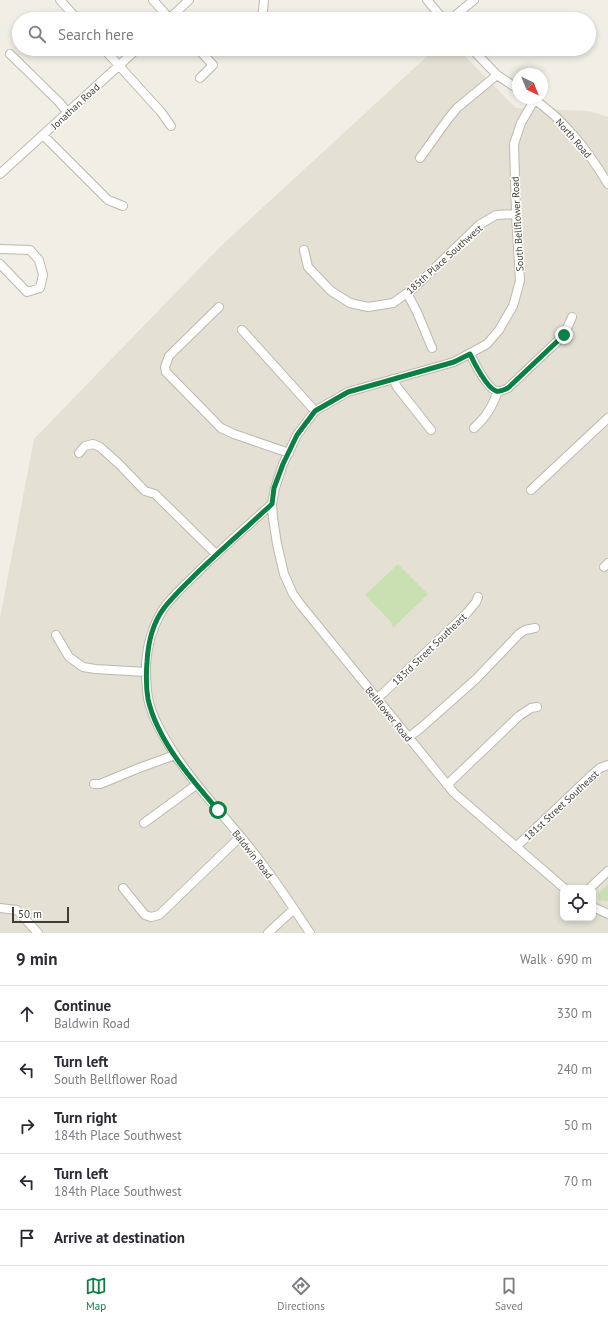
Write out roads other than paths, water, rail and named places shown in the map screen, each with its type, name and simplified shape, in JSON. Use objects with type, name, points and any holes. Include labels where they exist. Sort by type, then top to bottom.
[{"type":"street","points":[[60,0],[71,12]]},
{"type":"street","points":[[153,0],[164,12]]},
{"type":"street","points":[[177,12],[189,0]]},
{"type":"street","points":[[263,12],[264,0]]},
{"type":"street","points":[[427,0],[438,12]]},
{"type":"street","points":[[459,12],[474,0]]},
{"type":"street","points":[[12,56],[59,102],[68,113]]},
{"type":"street","points":[[110,56],[161,112],[171,126]]},
{"type":"street","name":"Jonathan Road","points":[[0,174],[130,56]]},
{"type":"street","points":[[200,78],[212,65],[204,56]]},
{"type":"street","points":[[479,56],[497,75],[512,85]]},
{"type":"street","points":[[420,158],[444,124],[458,108],[497,75]]},
{"type":"street","name":"South Bellflower Road","points":[[272,504],[274,488],[289,452],[297,435],[315,411],[348,392],[454,362],[487,344],[499,330],[513,306],[520,280],[514,144],[521,123],[531,104]]},
{"type":"street","name":"North Road","points":[[541,104],[555,115],[575,136],[595,162],[608,184]]},
{"type":"street","points":[[43,135],[108,200],[123,206]]},
{"type":"street","name":"185th Place Southwest","points":[[304,250],[308,267],[331,291],[350,303],[368,307],[393,303],[414,288],[479,225],[496,215],[516,214]]},
{"type":"street","points":[[0,249],[30,250],[39,260],[43,275],[40,288],[27,292],[0,264]]},
{"type":"street","points":[[407,293],[417,312],[432,348]]},
{"type":"street","points":[[219,308],[169,356],[165,367],[166,372],[221,428],[234,434],[289,452]]},
{"type":"street","points":[[470,354],[489,386],[495,391],[502,391],[508,388],[564,335],[572,317]]},
{"type":"street","points":[[242,330],[315,411]]},
{"type":"street","points":[[393,379],[431,430]]},
{"type":"street","points":[[474,428],[488,414],[498,391]]},
{"type":"street","points":[[531,490],[608,418]]},
{"type":"street","points":[[79,453],[85,446],[93,444],[100,447],[145,490],[156,494],[216,554]]},
{"type":"street","name":"Baldwin Road","points":[[272,504],[216,554],[179,590],[164,609],[158,618],[149,643],[146,688],[156,722],[175,756],[196,785],[261,861],[310,933]]},
{"type":"street","name":"Bellflower Road","points":[[272,504],[279,555],[284,574],[290,588],[307,614],[447,785],[462,801],[560,885]]},
{"type":"street","name":"183rd Street Southeast","points":[[377,699],[467,613],[478,597]]},
{"type":"street","points":[[408,738],[476,679],[519,634],[525,630],[535,628]]},
{"type":"street","points":[[56,635],[69,657],[79,665],[95,669],[146,672]]},
{"type":"street","points":[[447,785],[519,716],[531,708],[537,707]]},
{"type":"street","points":[[94,784],[100,784],[139,768],[175,756]]},
{"type":"street","name":"181st Street Southeast","points":[[516,847],[593,774],[600,768],[608,765]]},
{"type":"street","points":[[144,823],[196,785]]},
{"type":"street","points":[[123,888],[145,915],[152,917],[159,915],[240,837]]},
{"type":"street","points":[[593,885],[608,871]]},
{"type":"street","points":[[0,908],[17,910],[38,933]]},
{"type":"street","points":[[596,908],[608,914]]},
{"type":"street","points":[[268,933],[294,909]]}]
